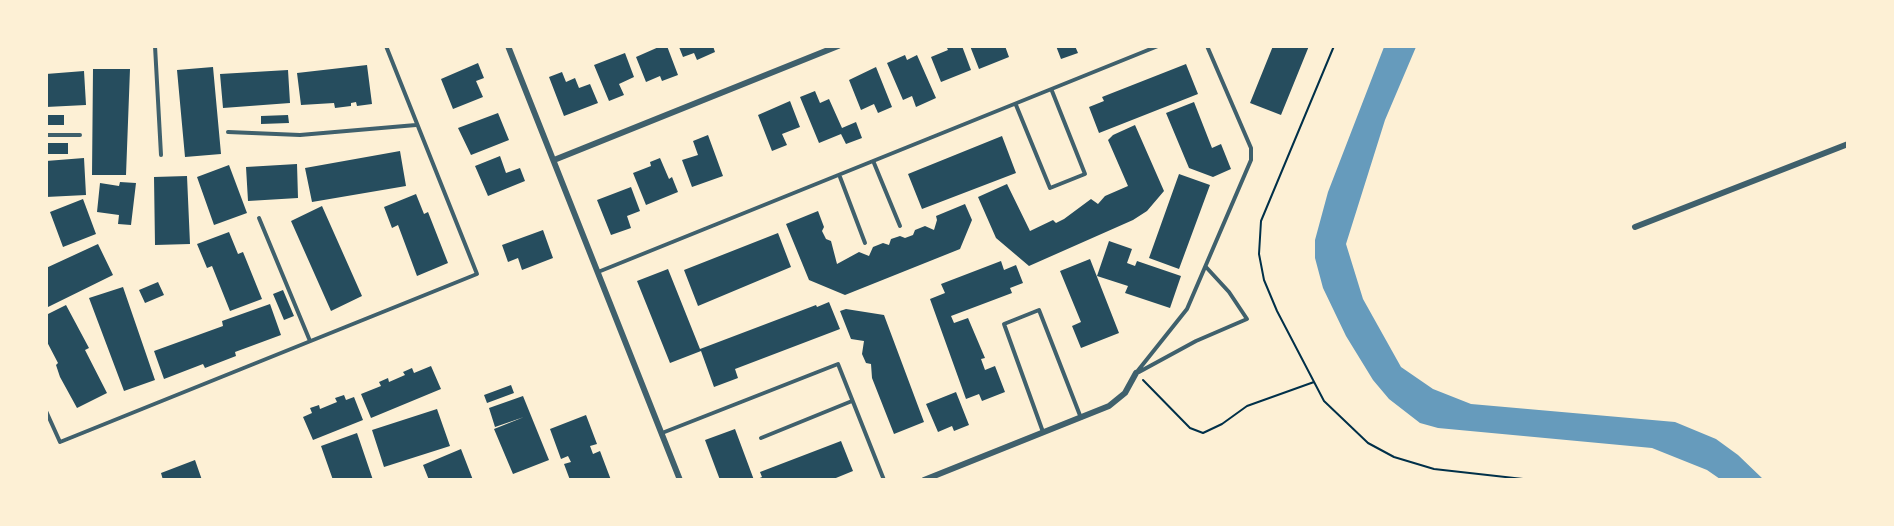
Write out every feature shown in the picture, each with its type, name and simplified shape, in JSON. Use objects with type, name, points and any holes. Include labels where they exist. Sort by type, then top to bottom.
[{"type":"street","points":[[508,46],[680,480]]},
{"type":"street","points":[[554,160],[838,46]]},
{"type":"street","points":[[1635,227],[1848,144]]},
{"type":"street","points":[[924,480],[1109,406],[1125,393],[1136,373]]},
{"type":"lane","points":[[155,46],[161,155]]},
{"type":"lane","points":[[46,411],[60,442],[477,274],[386,46]]},
{"type":"lane","points":[[598,272],[840,177],[1158,46]]},
{"type":"lane","points":[[1136,373],[1187,309],[1251,160],[1251,148],[1207,46]]},
{"type":"lane","points":[[1016,105],[1050,188],[1084,174],[1052,91]]},
{"type":"lane","points":[[228,132],[300,135],[416,124]]},
{"type":"lane","points":[[46,135],[80,135]]},
{"type":"lane","points":[[874,163],[900,226]]},
{"type":"lane","points":[[840,177],[865,243]]},
{"type":"lane","points":[[259,218],[310,341]]},
{"type":"lane","points":[[1136,373],[1196,341],[1247,319],[1229,292],[1206,267]]},
{"type":"lane","points":[[1043,433],[1004,324],[1039,310],[1081,418]]},
{"type":"lane","points":[[662,433],[838,364],[884,480]]},
{"type":"lane","points":[[760,438],[852,401]]},
{"type":"path","points":[[1334,46],[1267,201],[1259,233],[1264,280],[1324,401],[1368,443],[1394,458],[1434,469],[1532,480]]},
{"type":"path","points":[[1136,373],[1174,409],[1190,428],[1203,433],[1247,406],[1314,382]]},
{"type":"water","points":[[1384,47],[1416,47],[1385,120],[1346,244],[1363,299],[1401,367],[1433,389],[1471,404],[1675,422],[1716,439],[1738,455],[1763,479],[1720,479],[1707,470],[1652,448],[1438,428],[1420,423],[1389,399],[1373,380],[1346,336],[1323,288],[1315,258],[1315,240],[1328,192]]},
{"type":"building","points":[[661,46],[667,46],[678,75],[662,81],[660,76],[646,82],[636,57]]},
{"type":"building","points":[[713,46],[715,52],[697,60],[694,53],[683,57],[679,47]]},
{"type":"building","points":[[946,46],[962,46],[971,70],[941,82],[931,57],[948,50]]},
{"type":"building","points":[[970,46],[1005,46],[1009,57],[979,69]]},
{"type":"building","points":[[1056,46],[1075,46],[1078,53],[1061,59]]},
{"type":"building","points":[[1273,46],[1309,46],[1281,115],[1250,103]]},
{"type":"building","points":[[625,53],[634,77],[619,84],[624,95],[609,101],[594,65]]},
{"type":"building","points":[[905,55],[907,60],[917,55],[936,98],[916,107],[912,96],[903,100],[887,63]]},
{"type":"building","points":[[478,63],[484,78],[476,81],[483,97],[453,109],[441,79]]},
{"type":"building","points":[[1186,64],[1198,94],[1099,133],[1089,107],[1104,101],[1102,97]]},
{"type":"building","points":[[367,65],[372,104],[357,106],[356,102],[351,103],[351,106],[335,108],[334,103],[301,105],[297,73]]},
{"type":"building","points":[[213,67],[221,154],[185,157],[177,70]]},
{"type":"building","points":[[876,67],[892,107],[878,113],[874,104],[861,110],[849,80]]},
{"type":"building","points":[[93,69],[130,69],[126,175],[92,175]]},
{"type":"building","points":[[288,70],[290,103],[223,108],[220,74]]},
{"type":"building","points":[[84,71],[86,105],[46,107],[46,74]]},
{"type":"building","points":[[562,72],[566,82],[575,78],[579,88],[590,84],[598,103],[564,116],[549,77]]},
{"type":"building","points":[[815,91],[820,103],[829,99],[842,128],[856,122],[862,138],[846,144],[841,134],[819,143],[800,97]]},
{"type":"building","points":[[790,101],[800,127],[782,134],[787,145],[772,151],[758,115]]},
{"type":"building","points":[[1194,102],[1212,148],[1221,144],[1231,169],[1213,177],[1189,168],[1166,113]]},
{"type":"building","points":[[498,113],[509,140],[471,155],[458,128]]},
{"type":"building","points":[[46,115],[64,115],[64,125],[46,125]]},
{"type":"building","points":[[288,115],[289,123],[261,124],[261,116]]},
{"type":"building","points":[[1135,125],[1164,191],[1147,211],[1133,220],[1029,266],[996,238],[978,197],[1007,184],[1030,231],[1053,220],[1056,223],[1064,219],[1091,199],[1098,204],[1105,196],[1128,186],[1108,140],[1113,135]]},
{"type":"building","points":[[708,135],[723,176],[692,187],[682,160],[698,155],[693,141]]},
{"type":"building","points":[[1002,136],[1016,173],[922,209],[908,174]]},
{"type":"building","points":[[46,143],[68,143],[68,154],[46,154]]},
{"type":"building","points":[[400,151],[406,186],[312,202],[305,168]]},
{"type":"building","points":[[500,156],[506,173],[520,168],[525,181],[488,196],[475,166]]},
{"type":"building","points":[[84,158],[86,195],[46,197],[46,161]]},
{"type":"building","points":[[660,158],[669,179],[672,177],[678,192],[646,205],[633,173],[651,166],[650,162]]},
{"type":"building","points":[[297,164],[298,198],[248,201],[246,167]]},
{"type":"building","points":[[229,165],[247,213],[214,225],[197,177]]},
{"type":"building","points":[[1179,174],[1210,185],[1179,269],[1149,258]]},
{"type":"building","points":[[187,176],[190,244],[155,245],[154,177]]},
{"type":"building","points":[[120,182],[136,183],[131,225],[118,224],[119,215],[97,212],[100,183],[119,186]]},
{"type":"building","points":[[631,187],[640,211],[627,216],[631,228],[611,235],[597,200]]},
{"type":"building","points":[[416,194],[424,214],[428,212],[448,263],[417,276],[398,225],[392,228],[384,207]]},
{"type":"building","points":[[83,199],[96,234],[63,247],[50,212]]},
{"type":"building","points":[[965,204],[972,220],[960,249],[845,295],[809,280],[786,224],[818,211],[824,227],[822,231],[826,239],[831,241],[837,264],[859,252],[869,256],[873,247],[883,243],[889,245],[891,239],[913,235],[915,230],[925,226],[934,230],[936,216]]},
{"type":"building","points":[[322,206],[362,296],[331,311],[291,221]]},
{"type":"building","points":[[543,230],[553,258],[522,270],[518,258],[508,262],[502,245]]},
{"type":"building","points":[[229,232],[238,254],[243,252],[262,299],[230,311],[212,266],[207,268],[197,244]]},
{"type":"building","points":[[778,233],[791,267],[698,306],[684,270]]},
{"type":"building","points":[[1109,241],[1132,249],[1127,263],[1135,266],[1137,261],[1181,276],[1170,308],[1125,293],[1128,286],[1097,276]]},
{"type":"building","points":[[98,244],[113,275],[46,308],[46,268]]},
{"type":"building","points":[[1090,259],[1119,333],[1081,348],[1072,326],[1081,322],[1060,271]]},
{"type":"building","points":[[1001,261],[1004,270],[1016,265],[1023,283],[1010,288],[1012,293],[951,316],[954,323],[968,318],[985,358],[981,359],[985,370],[995,366],[1005,392],[982,401],[979,394],[966,399],[930,299],[945,293],[941,284]]},
{"type":"building","points":[[668,269],[700,349],[829,302],[840,329],[735,369],[738,378],[714,387],[701,351],[670,363],[637,281]]},
{"type":"building","points":[[158,282],[164,295],[145,303],[139,290]]},
{"type":"building","points":[[123,287],[155,380],[124,391],[89,298]]},
{"type":"building","points":[[283,290],[294,316],[284,320],[273,294]]},
{"type":"building","points":[[270,304],[281,335],[235,352],[236,356],[205,368],[203,364],[164,379],[154,351],[223,326],[222,321]]},
{"type":"building","points":[[66,305],[89,348],[85,350],[107,393],[77,408],[60,377],[56,365],[58,363],[46,340],[46,315]]},
{"type":"building","points":[[846,309],[884,315],[924,422],[894,434],[872,378],[871,364],[866,363],[862,354],[864,341],[851,339],[840,311]]},
{"type":"building","points":[[431,366],[441,389],[371,418],[361,394],[381,386],[379,382],[388,378],[389,382],[405,375],[403,372],[412,368],[414,373]]},
{"type":"building","points":[[511,385],[514,393],[487,403],[484,395]]},
{"type":"building","points":[[956,392],[969,425],[954,431],[952,426],[938,432],[926,404]]},
{"type":"building","points":[[344,395],[346,400],[354,397],[363,420],[313,440],[303,417],[312,413],[310,408],[319,405],[320,409],[337,402],[335,398]]},
{"type":"building","points":[[523,396],[549,460],[513,474],[494,429],[524,417],[495,427],[489,408]]},
{"type":"building","points":[[437,409],[450,446],[384,467],[372,430]]},
{"type":"building","points":[[586,415],[597,444],[590,446],[593,454],[600,451],[611,480],[570,480],[564,464],[571,462],[568,456],[561,459],[550,429]]},
{"type":"building","points":[[735,429],[754,480],[720,480],[705,440]]},
{"type":"building","points":[[357,433],[373,480],[333,480],[321,446]]},
{"type":"building","points":[[841,441],[853,471],[831,480],[755,480],[762,477],[760,472]]},
{"type":"building","points":[[461,449],[473,480],[429,480],[423,465]]},
{"type":"building","points":[[195,460],[202,480],[163,480],[161,473]]}]
